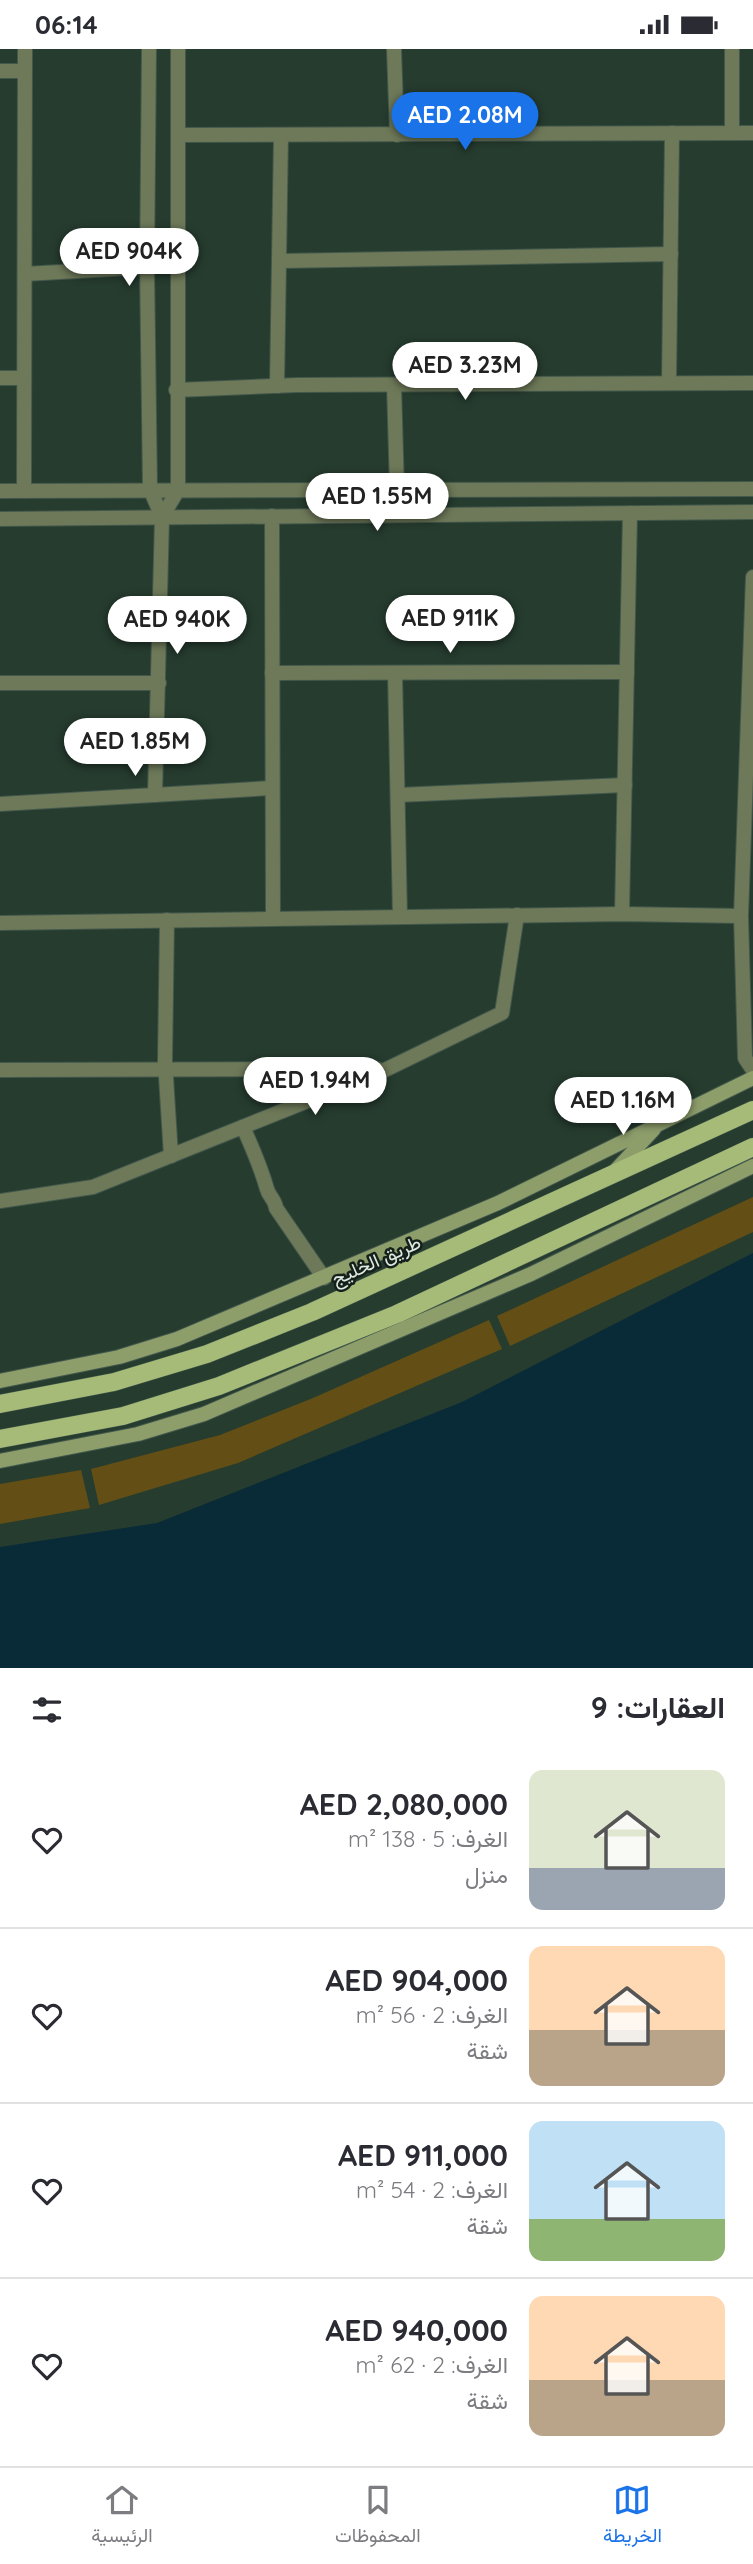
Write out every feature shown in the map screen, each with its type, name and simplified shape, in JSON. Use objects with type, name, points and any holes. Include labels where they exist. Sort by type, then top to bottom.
[{"type":"main road","points":[[0,1381],[119,1357],[177,1339],[498,1203],[753,1078]]},
{"type":"main road","name":"طريق الخليج","points":[[0,1404],[114,1382],[207,1354],[312,1312],[753,1109]]},
{"type":"main road","points":[[611,1175],[660,1123]]},
{"type":"main road","points":[[0,1439],[123,1416],[219,1387],[397,1314],[753,1147]]},
{"type":"main road","points":[[0,1461],[138,1434],[204,1414],[531,1274],[753,1166]]},
{"type":"street","points":[[24,491],[25,49]]},
{"type":"street","points":[[149,49],[147,267],[150,489],[162,517],[155,795]]},
{"type":"street","points":[[162,517],[178,490],[178,49]]},
{"type":"street","points":[[394,49],[397,135]]},
{"type":"street","points":[[732,49],[732,133]]},
{"type":"street","points":[[0,71],[25,71]]},
{"type":"street","points":[[669,383],[672,133]]},
{"type":"street","points":[[178,135],[753,133]]},
{"type":"street","points":[[277,386],[281,135]]},
{"type":"street","points":[[280,261],[671,254]]},
{"type":"street","points":[[25,274],[147,267]]},
{"type":"street","points":[[0,378],[24,378]]},
{"type":"street","points":[[176,390],[277,386],[753,383]]},
{"type":"street","points":[[394,385],[397,490]]},
{"type":"street","points":[[0,491],[753,489]]},
{"type":"street","points":[[0,519],[753,512]]},
{"type":"street","points":[[622,914],[630,513]]},
{"type":"street","points":[[272,516],[272,919]]},
{"type":"street","points":[[753,577],[745,911],[745,1058],[753,1070]]},
{"type":"street","points":[[272,673],[627,672]]},
{"type":"street","points":[[395,673],[400,917]]},
{"type":"street","points":[[0,683],[159,683]]},
{"type":"street","points":[[398,795],[625,785]]},
{"type":"street","points":[[0,804],[272,788]]},
{"type":"street","points":[[0,923],[745,911]]},
{"type":"street","points":[[0,1201],[93,1187],[387,1069],[502,1013],[517,915]]},
{"type":"street","points":[[167,920],[166,1071],[171,1156]]},
{"type":"street","points":[[0,1070],[387,1069]]},
{"type":"street","points":[[243,1127],[267,1181],[267,1191],[275,1199],[276,1208],[324,1278]]},
{"type":"shaded area","points":[[753,1197],[753,1232],[510,1346],[497,1316]]},
{"type":"shaded area","points":[[489,1320],[502,1349],[238,1463],[99,1505],[91,1469],[220,1435],[313,1398]]},
{"type":"shaded area","points":[[81,1470],[90,1508],[0,1524],[0,1484]]},
{"type":"water","points":[[753,1253],[753,1668],[0,1668],[0,1547],[157,1523],[462,1402]]}]
